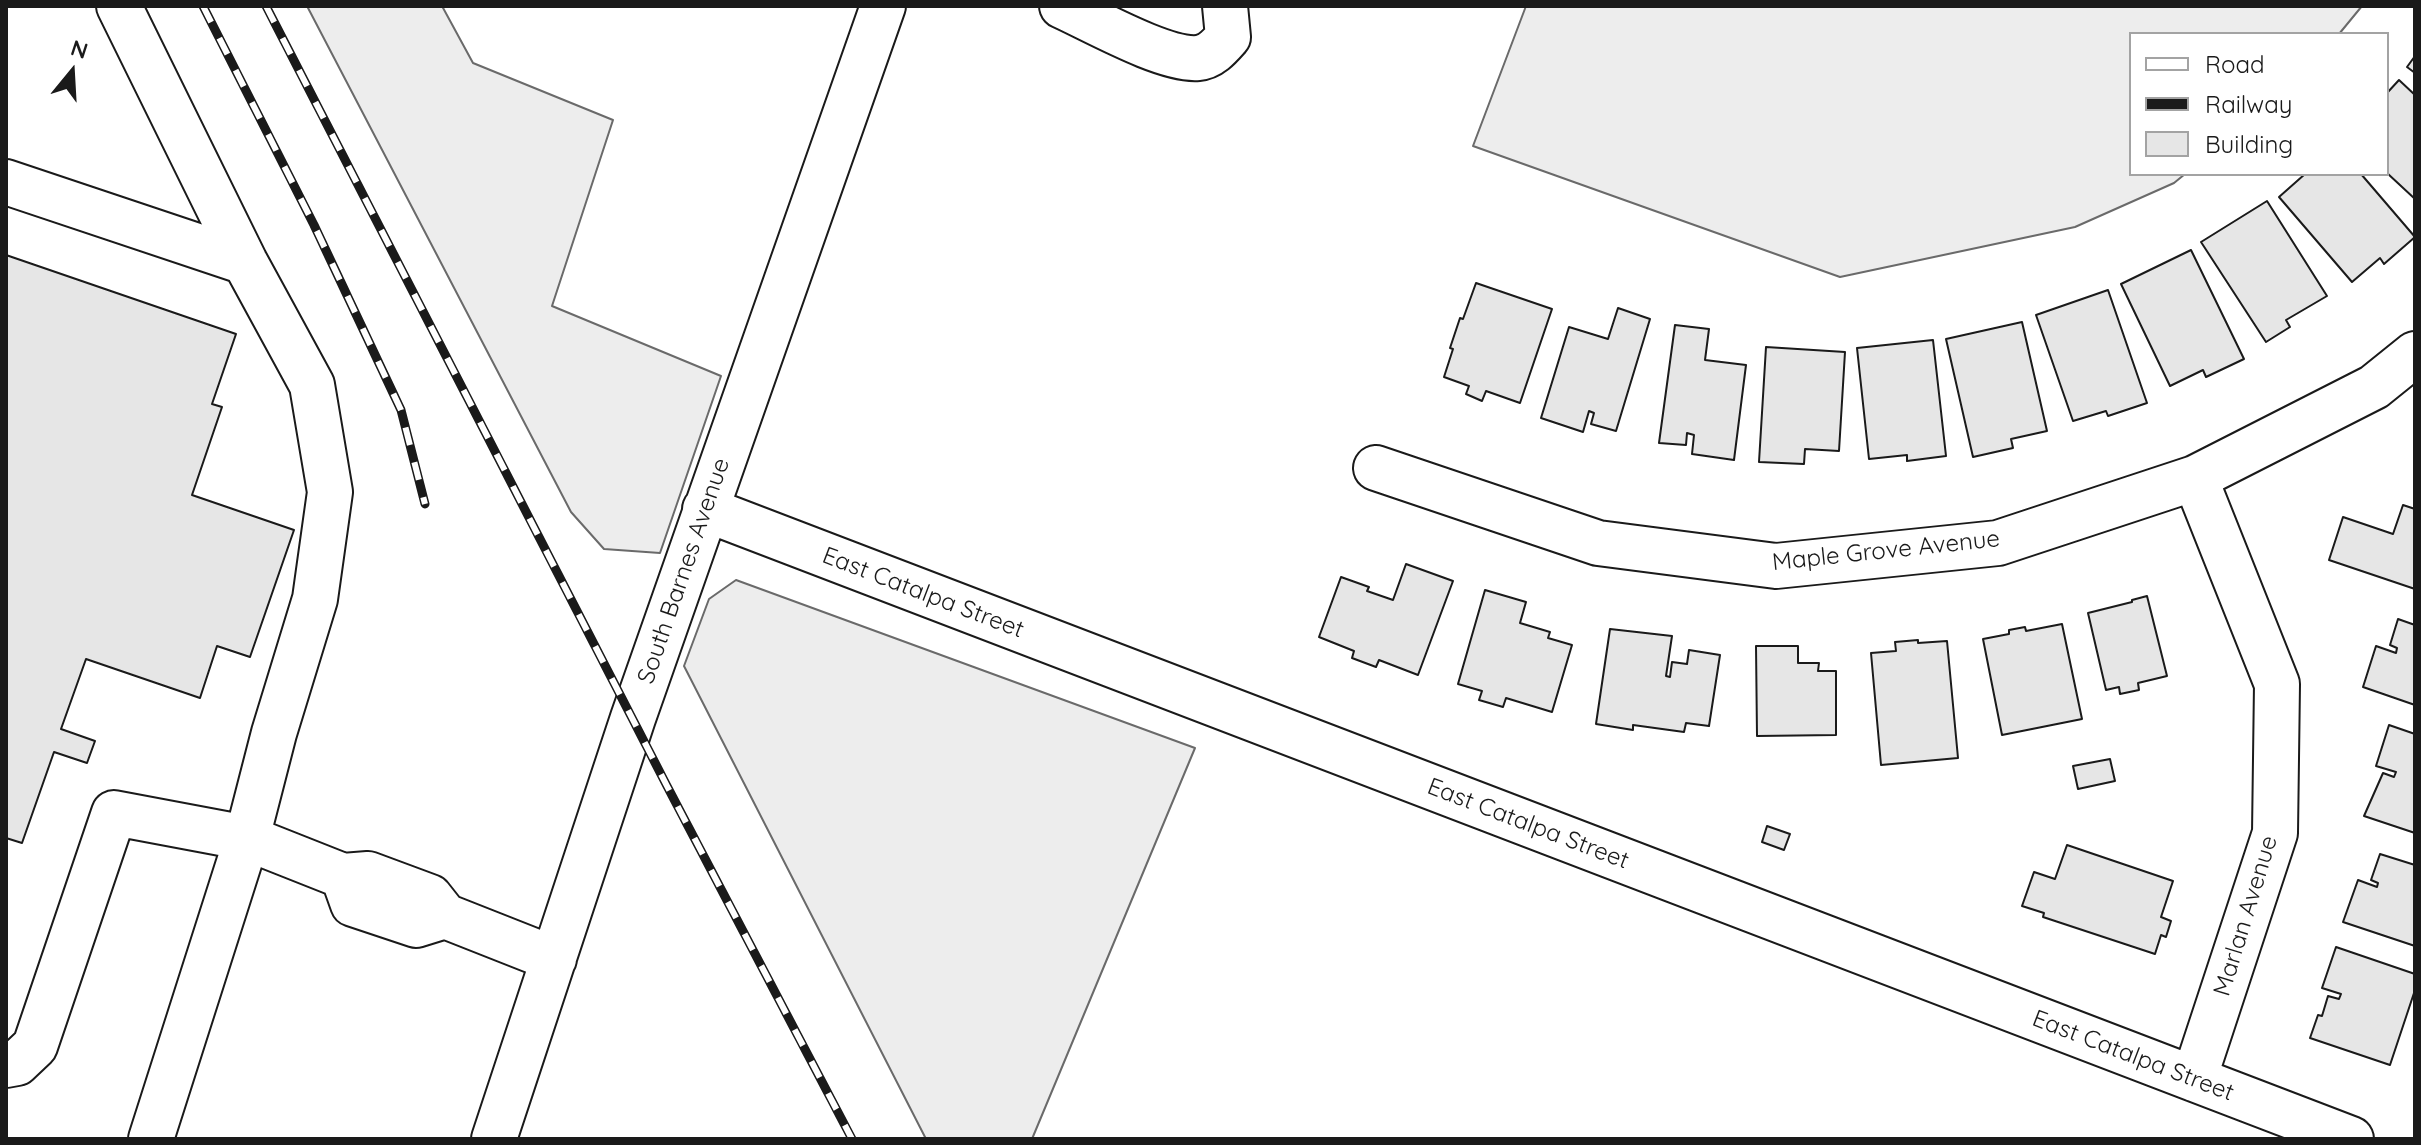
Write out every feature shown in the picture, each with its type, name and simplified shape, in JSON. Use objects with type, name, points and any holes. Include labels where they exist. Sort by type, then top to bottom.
[{"type":"street","points":[[119,6],[245,262],[312,385],[330,492],[315,599],[274,733],[247,838],[156,1138]]},
{"type":"street","name":"South Barnes Avenue","points":[[494,1139],[633,718],[883,6]]},
{"type":"street","points":[[1062,6],[1173,55],[1199,58],[1216,51],[1228,37],[1225,6]]},
{"type":"street","points":[[6,182],[245,262]]},
{"type":"street","name":"Maple Grove Avenue","points":[[1376,468],[1598,543],[1776,566],[1998,543],[2195,478],[2374,387],[2415,354]]},
{"type":"street","name":"Marlan Avenue","points":[[2194,1079],[2275,833],[2277,684],[2195,478]]},
{"type":"street","name":"East Catalpa Street","points":[[705,509],[2351,1139]]},
{"type":"street","points":[[6,1065],[17,1063],[35,1046],[114,813],[247,838],[343,876],[353,904],[416,925],[445,916],[554,959]]},
{"type":"shaded area","points":[[307,6],[442,6],[473,63],[613,120],[552,306],[721,376],[660,553],[604,549],[571,512]]},
{"type":"shaded area","points":[[1526,6],[2362,6],[2341,32],[2129,32],[2129,176],[2183,176],[2174,183],[2075,227],[1840,277],[1473,146]]},
{"type":"shaded area","points":[[736,580],[1195,748],[1032,1139],[926,1139],[684,666],[709,599]]},
{"type":"building","points":[[2415,56],[2415,73],[2407,67]]},
{"type":"building","points":[[2399,80],[2415,95],[2415,199],[2389,175],[2389,91]]},
{"type":"building","points":[[2303,176],[2363,176],[2415,237],[2384,264],[2380,258],[2352,282],[2279,197]]},
{"type":"building","points":[[2267,201],[2327,296],[2286,320],[2290,327],[2266,342],[2201,242]]},
{"type":"building","points":[[2191,250],[2244,359],[2206,377],[2203,370],[2170,386],[2121,284]]},
{"type":"building","points":[[6,255],[236,334],[212,404],[222,407],[192,495],[294,530],[250,657],[217,646],[200,698],[86,659],[61,729],[95,741],[87,763],[54,752],[22,843],[6,838]]},
{"type":"building","points":[[1476,283],[1552,309],[1520,403],[1486,391],[1482,401],[1466,394],[1469,386],[1444,377],[1460,318],[1463,319]]},
{"type":"building","points":[[2108,290],[2147,403],[2108,416],[2106,411],[2073,421],[2036,315]]},
{"type":"building","points":[[1618,308],[1650,319],[1616,431],[1591,424],[1594,413],[1589,411],[1583,432],[1541,418],[1569,327],[1608,339]]},
{"type":"building","points":[[2022,322],[2047,431],[2011,439],[2013,448],[1973,457],[1946,339]]},
{"type":"building","points":[[1675,325],[1709,329],[1705,360],[1746,365],[1734,460],[1692,454],[1694,435],[1687,433],[1686,445],[1659,443]]},
{"type":"building","points":[[1933,340],[1946,456],[1907,461],[1907,455],[1869,459],[1857,348]]},
{"type":"building","points":[[1766,347],[1845,352],[1839,451],[1805,449],[1804,464],[1759,462]]},
{"type":"building","points":[[2403,505],[2415,509],[2415,589],[2329,560],[2343,517],[2393,534]]},
{"type":"building","points":[[1406,564],[1453,581],[1418,675],[1379,660],[1376,667],[1352,658],[1354,651],[1319,637],[1341,577],[1393,600]]},
{"type":"building","points":[[1485,590],[1526,602],[1520,623],[1550,632],[1548,638],[1572,645],[1552,712],[1506,698],[1503,707],[1479,700],[1482,691],[1458,684]]},
{"type":"building","points":[[2147,596],[2167,676],[2138,683],[2139,690],[2120,694],[2119,687],[2106,690],[2088,613]]},
{"type":"building","points":[[2398,619],[2415,625],[2415,705],[2363,687],[2376,646],[2396,653],[2397,648],[2390,645]]},
{"type":"building","points":[[2062,624],[2082,719],[2002,735],[1983,639],[2009,634],[2009,630],[2025,627],[2026,631]]},
{"type":"building","points":[[1610,629],[1672,636],[1666,676],[1670,677],[1672,662],[1687,664],[1689,650],[1720,655],[1709,726],[1686,723],[1684,732],[1633,725],[1633,730],[1596,724]]},
{"type":"building","points":[[1918,640],[1918,643],[1947,641],[1958,758],[1881,765],[1871,653],[1896,651],[1895,642]]},
{"type":"building","points":[[1756,646],[1798,646],[1798,663],[1819,663],[1818,671],[1836,671],[1836,735],[1757,736]]},
{"type":"building","points":[[2389,725],[2415,734],[2415,833],[2364,816],[2383,773],[2394,777],[2396,772],[2376,766]]},
{"type":"building","points":[[2110,759],[2115,781],[2078,789],[2073,766]]},
{"type":"building","points":[[1767,826],[1790,834],[1784,850],[1762,842]]},
{"type":"building","points":[[2067,845],[2173,881],[2161,917],[2171,921],[2166,937],[2161,935],[2155,954],[2043,917],[2044,913],[2022,906],[2034,872],[2055,879]]},
{"type":"building","points":[[2380,854],[2415,865],[2415,946],[2343,922],[2358,880],[2377,887],[2378,883],[2371,880]]},
{"type":"building","points":[[2336,947],[2415,974],[2415,990],[2390,1065],[2310,1038],[2328,996],[2339,999],[2341,994],[2322,988]]},
{"type":"railway","points":[[203,6],[314,225],[401,410],[425,504]]},
{"type":"railway","points":[[266,6],[852,1139]]}]
